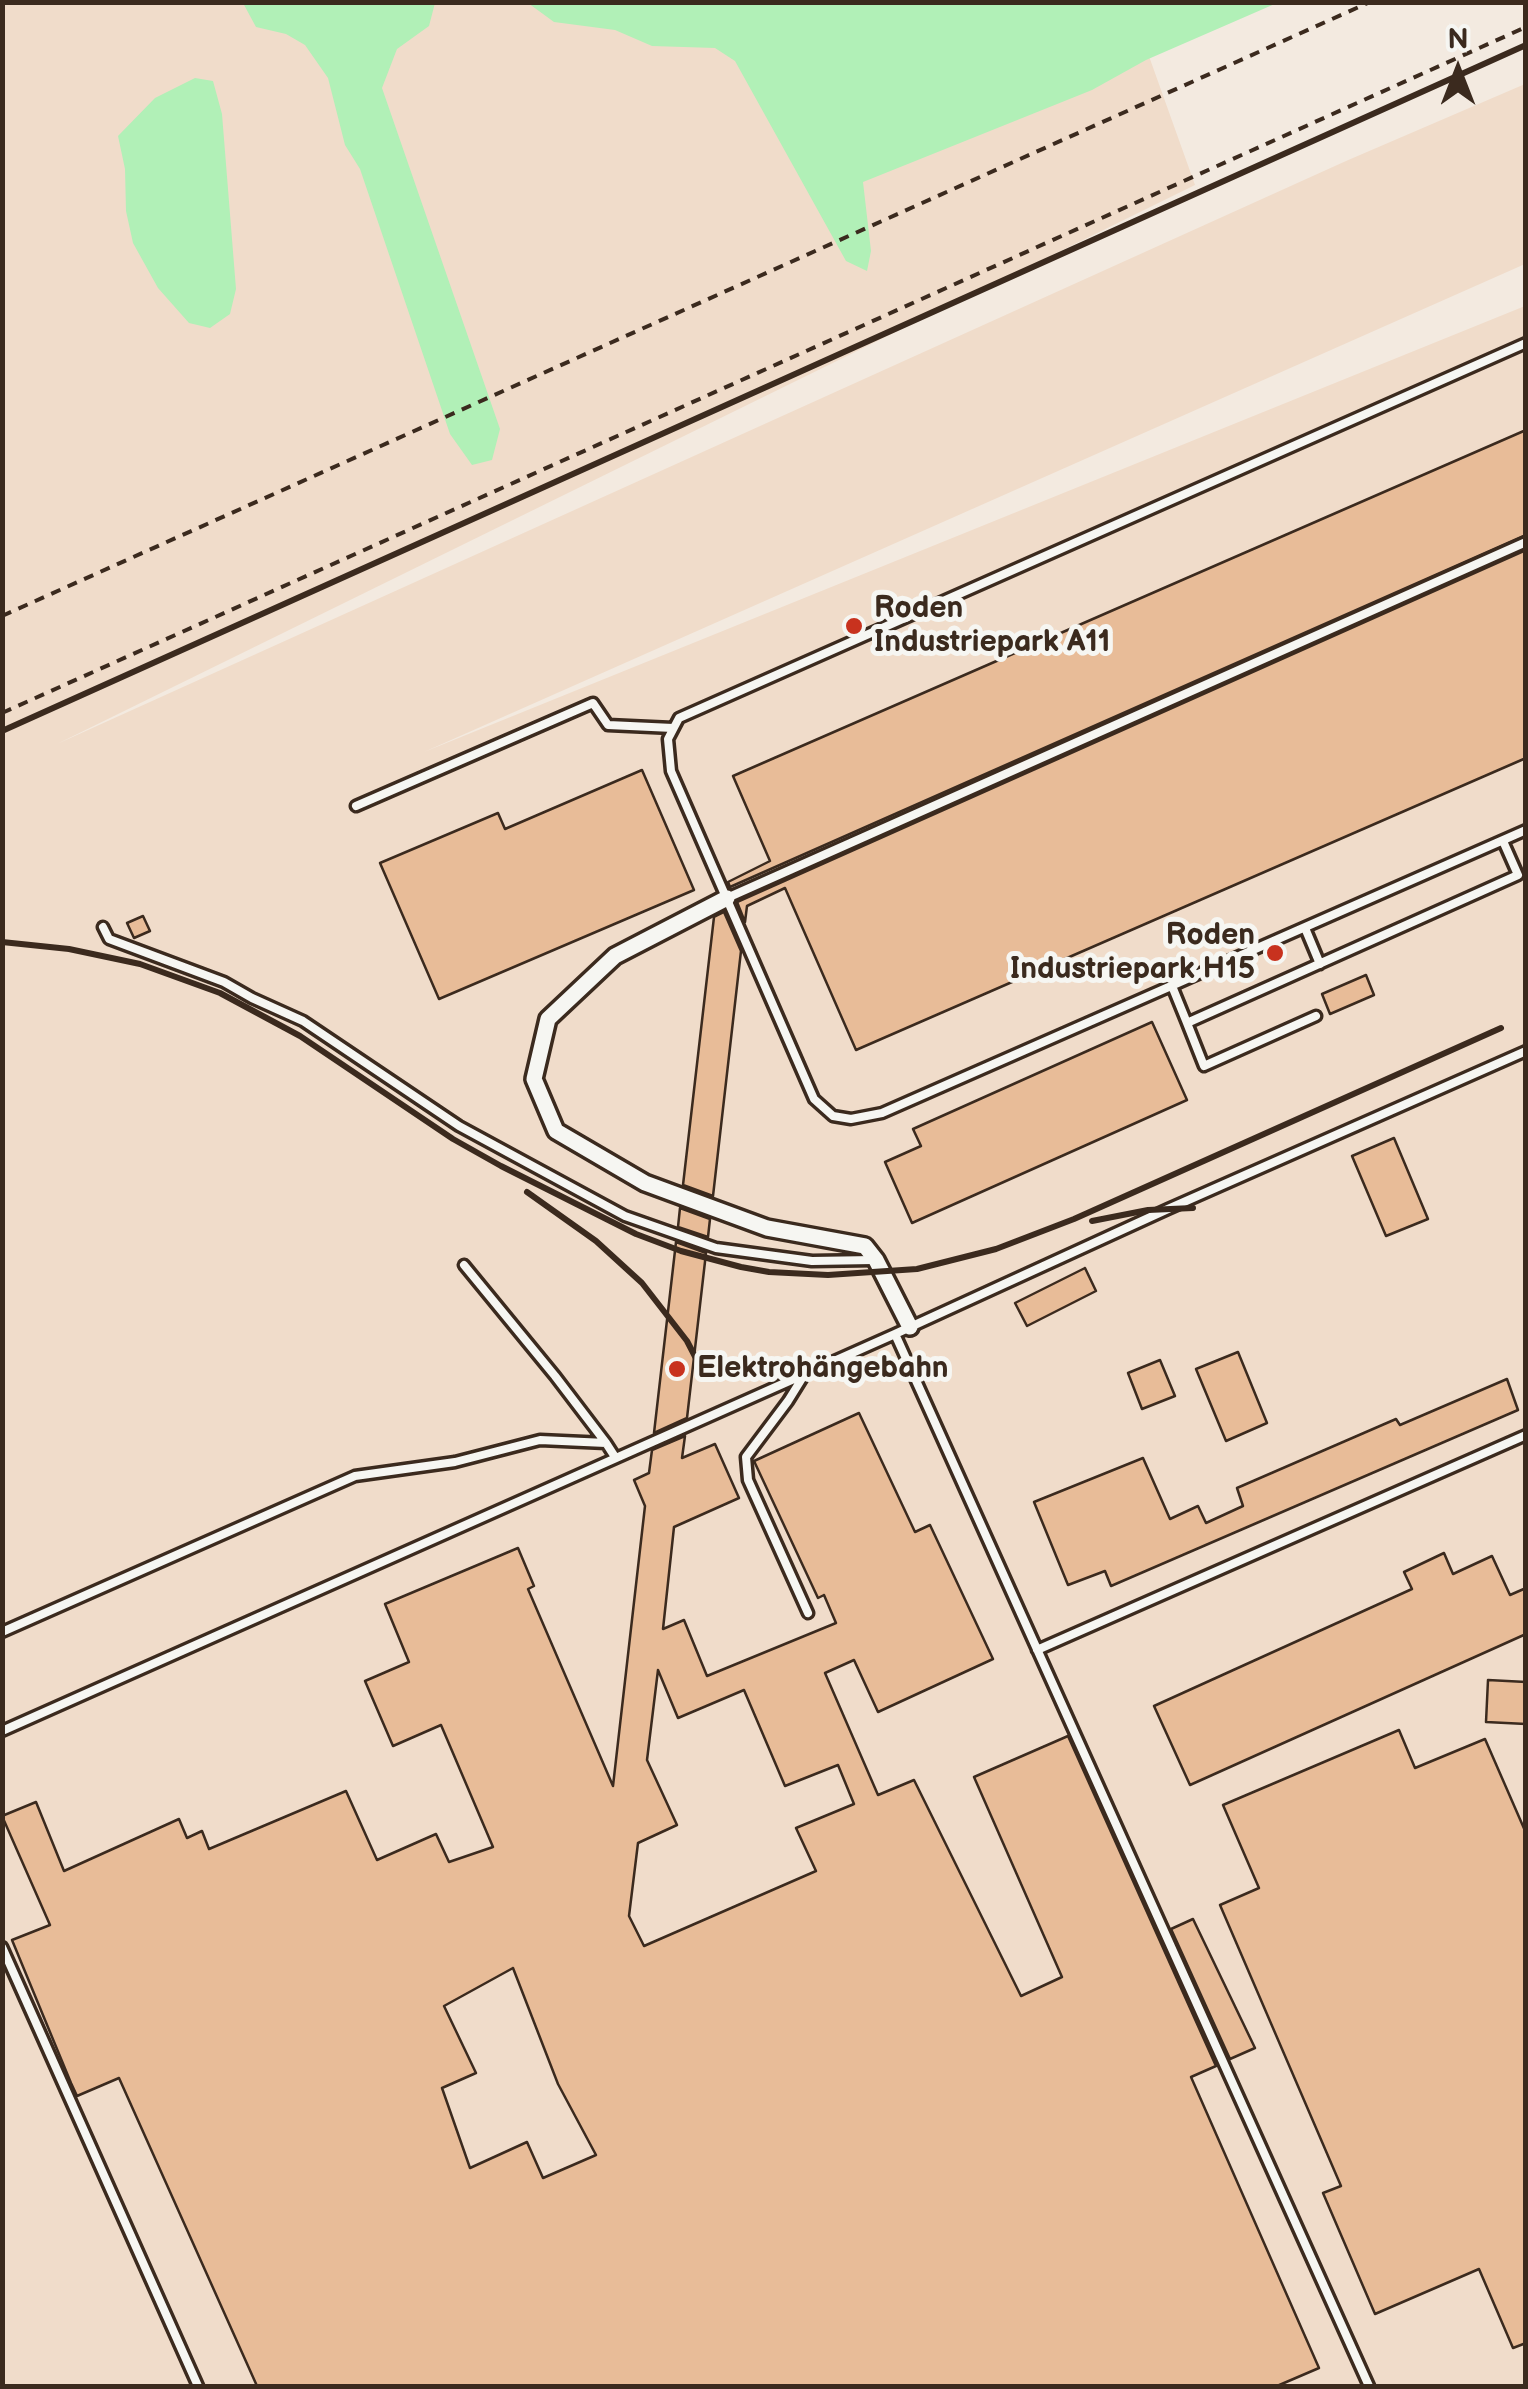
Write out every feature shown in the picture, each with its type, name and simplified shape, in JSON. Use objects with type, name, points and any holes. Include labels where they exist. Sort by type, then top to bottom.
[{"type":"street","points":[[727,898],[615,956],[548,1018],[534,1080],[556,1130],[645,1183],[767,1228],[865,1246],[876,1260],[902,1331]]},
{"type":"lane","points":[[1526,342],[678,718],[668,739],[672,771],[814,1099],[833,1116],[851,1119],[882,1112],[1526,830]]},
{"type":"lane","points":[[727,898],[1526,542]]},
{"type":"lane","points":[[356,806],[593,703],[608,726],[674,728]]},
{"type":"lane","points":[[1187,1023],[1518,875],[1503,841]]},
{"type":"lane","points":[[103,927],[109,939],[224,982],[304,1022],[459,1126],[625,1216],[716,1248],[812,1261],[876,1260]]},
{"type":"lane","points":[[1305,928],[1320,964]]},
{"type":"lane","points":[[1172,986],[1204,1066],[1316,1016]]},
{"type":"lane","points":[[2,1731],[1526,1051]]},
{"type":"lane","points":[[464,1266],[555,1376],[615,1457]]},
{"type":"lane","points":[[902,1331],[1037,1650],[1369,2386]]},
{"type":"lane","points":[[806,1372],[746,1457],[748,1480],[808,1613]]},
{"type":"lane","points":[[1037,1650],[1526,1435]]},
{"type":"lane","points":[[2,1632],[355,1476],[454,1462],[540,1440],[606,1444]]},
{"type":"lane","points":[[2,1947],[198,2386]]},
{"type":"path","points":[[2,616],[1370,2]]},
{"type":"path","points":[[2,713],[1526,27]]},
{"type":"shaded area","points":[[3,3],[1130,3],[1195,185],[57,744],[1346,161],[1525,84],[1525,264],[424,752],[1525,306],[1525,2386],[3,2386]]},
{"type":"green space","points":[[243,3],[435,3],[429,26],[397,49],[382,88],[500,429],[492,460],[472,465],[450,434],[360,169],[345,145],[328,78],[305,45],[286,34],[256,27]]},
{"type":"green space","points":[[528,3],[1277,3],[1146,60],[1092,90],[863,182],[871,251],[867,271],[846,261],[735,61],[715,48],[652,46],[615,30],[554,22]]},
{"type":"green space","points":[[195,78],[213,81],[222,114],[236,289],[230,314],[210,328],[189,323],[158,288],[133,243],[118,136],[155,98]]},
{"type":"building","points":[[1526,430],[1526,535],[730,887],[728,882],[770,861],[733,776]]},
{"type":"building","points":[[1526,550],[1526,758],[856,1050],[785,888],[747,906],[745,922],[737,902]]},
{"type":"building","points":[[642,770],[694,890],[439,999],[380,863],[498,813],[505,829]]},
{"type":"building","points":[[724,912],[741,951],[713,1196],[683,1185],[714,917]]},
{"type":"building","points":[[143,916],[150,931],[134,938],[127,923]]},
{"type":"building","points":[[1366,975],[1374,995],[1330,1014],[1322,994]]},
{"type":"building","points":[[1152,1022],[1187,1100],[912,1223],[885,1162],[921,1146],[913,1129]]},
{"type":"building","points":[[1394,1138],[1428,1219],[1386,1236],[1352,1156]]},
{"type":"building","points":[[680,1208],[710,1219],[708,1237],[678,1227]]},
{"type":"building","points":[[676,1242],[706,1253],[687,1418],[654,1433]]},
{"type":"building","points":[[1085,1268],[1096,1291],[1027,1326],[1015,1303]]},
{"type":"building","points":[[1238,1352],[1267,1423],[1226,1441],[1196,1369]]},
{"type":"building","points":[[1160,1360],[1175,1396],[1142,1409],[1128,1373]]},
{"type":"building","points":[[1507,1379],[1518,1410],[1111,1586],[1105,1571],[1068,1585],[1034,1502],[1143,1458],[1170,1519],[1198,1506],[1206,1523],[1243,1506],[1237,1488],[1396,1419],[1400,1425]]},
{"type":"building","points":[[859,1413],[915,1532],[930,1525],[993,1659],[878,1712],[854,1660],[825,1673],[878,1795],[914,1780],[1021,1996],[1062,1977],[974,1777],[1068,1736],[1216,2066],[1191,2077],[1319,2368],[1277,2386],[257,2386],[119,2078],[77,2096],[71,2083],[12,1940],[50,1925],[2,1816],[36,1802],[64,1871],[179,1819],[187,1838],[202,1831],[209,1849],[346,1791],[377,1860],[436,1834],[449,1862],[493,1847],[441,1725],[393,1746],[365,1681],[409,1662],[385,1604],[518,1548],[534,1586],[528,1589],[613,1786],[645,1506],[634,1480],[649,1473],[652,1450],[685,1436],[682,1458],[715,1444],[739,1498],[674,1527],[663,1629],[684,1620],[707,1676],[836,1623],[824,1595],[818,1598],[754,1461]],"holes":[[[658,1670],[678,1718],[744,1690],[785,1786],[838,1765],[854,1804],[796,1828],[816,1871],[644,1946],[629,1916],[638,1843],[677,1825],[647,1760]],[[513,1968],[558,2084],[596,2155],[543,2178],[527,2142],[470,2168],[442,2088],[476,2073],[444,2006]]]},
{"type":"building","points":[[1444,1553],[1453,1574],[1492,1556],[1510,1595],[1526,1588],[1526,1634],[1190,1785],[1154,1706],[1412,1589],[1404,1572]]},
{"type":"building","points":[[1488,1680],[1526,1682],[1526,1724],[1486,1722]]},
{"type":"building","points":[[1399,1730],[1415,1768],[1485,1739],[1526,1833],[1526,2343],[1513,2348],[1479,2269],[1375,2314],[1323,2193],[1341,2186],[1220,1905],[1259,1888],[1223,1805]]},
{"type":"building","points":[[1193,1919],[1255,2048],[1230,2059],[1171,1929]]},
{"type":"railway","points":[[2,731],[1526,45]]},
{"type":"railway","points":[[2,942],[69,949],[140,964],[220,993],[300,1036],[453,1139],[501,1166],[636,1234],[681,1251],[769,1272],[828,1275],[917,1269],[996,1249],[1074,1219],[1501,1028]]},
{"type":"railway","points":[[527,1192],[596,1241],[642,1283],[687,1341],[702,1370]]},
{"type":"railway","points":[[1092,1221],[1148,1210],[1193,1208]]},
{"type":"place","name":"Roden Industriepark A11","points":[[854,626]]},
{"type":"place","name":"Roden Industriepark H15","points":[[1275,953]]},
{"type":"place","name":"Elektrohängebahn","points":[[677,1369]]}]
